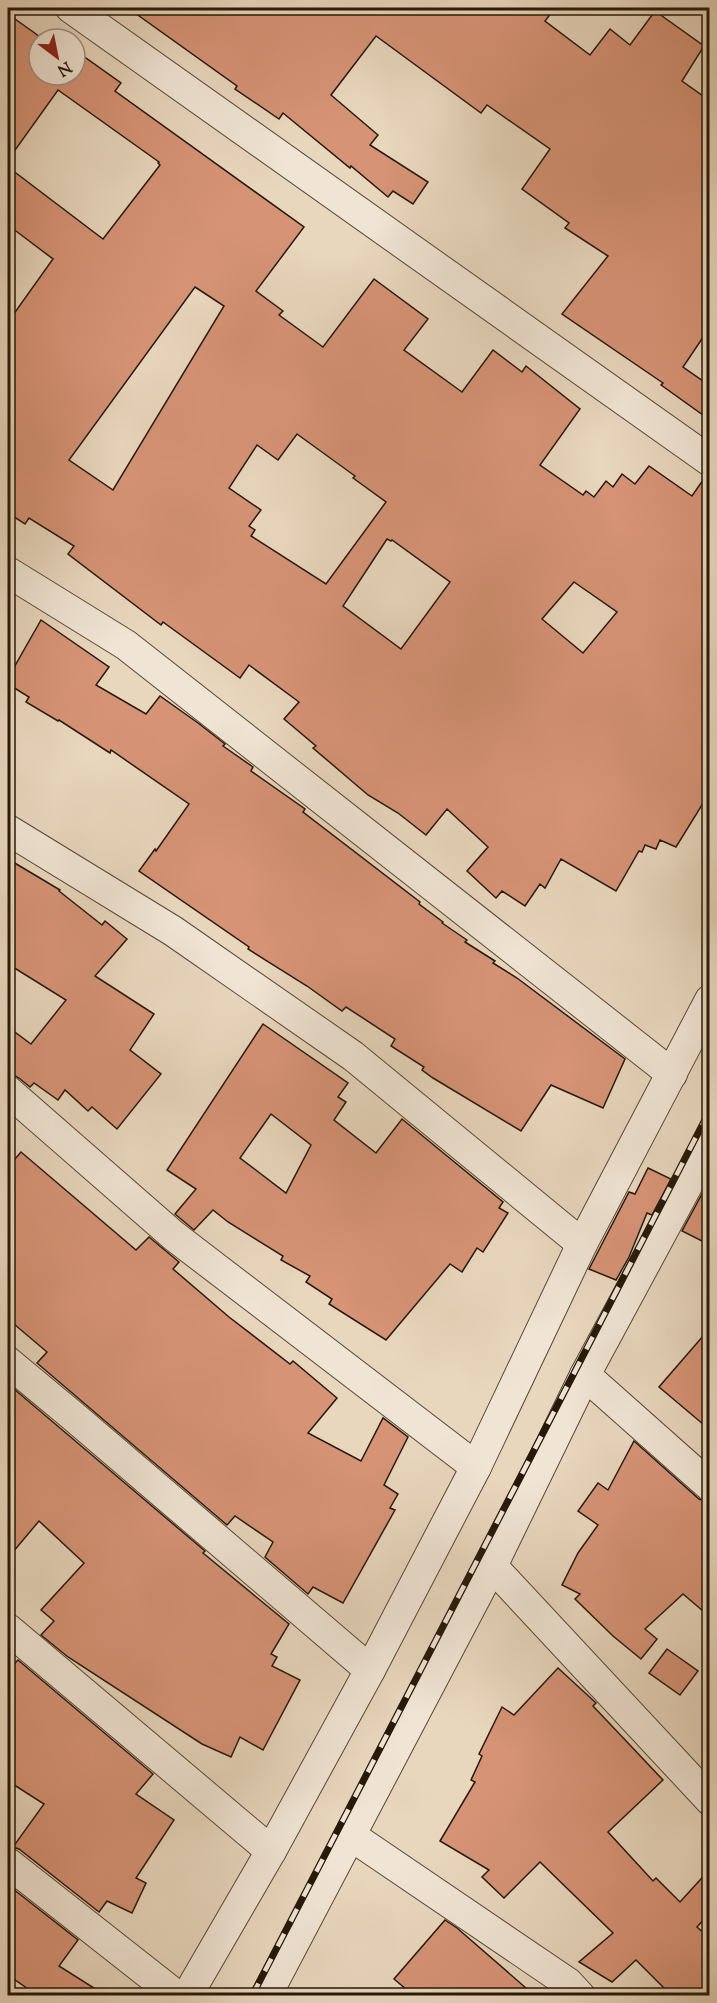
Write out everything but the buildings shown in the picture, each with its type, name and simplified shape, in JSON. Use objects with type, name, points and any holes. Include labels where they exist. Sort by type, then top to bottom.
[{"type":"street","points":[[70,8],[710,461]]},
{"type":"street","points":[[8,572],[126,645],[672,1074]]},
{"type":"street","points":[[8,830],[172,932],[353,1056],[582,1244]]},
{"type":"street","points":[[187,1995],[271,1851],[370,1670],[476,1467],[582,1244],[710,1000]]},
{"type":"street","points":[[8,1091],[174,1236],[476,1467]]},
{"type":"street","points":[[266,1995],[492,1566],[585,1375],[710,1143]]},
{"type":"street","points":[[8,1362],[370,1670]]},
{"type":"street","points":[[585,1375],[710,1486]]},
{"type":"street","points":[[492,1566],[710,1800]]},
{"type":"street","points":[[8,1629],[271,1851]]},
{"type":"street","points":[[350,1835],[568,1983],[580,1995]]},
{"type":"street","points":[[8,1863],[177,1995]]},
{"type":"railway","points":[[252,1996],[710,1110]]}]
